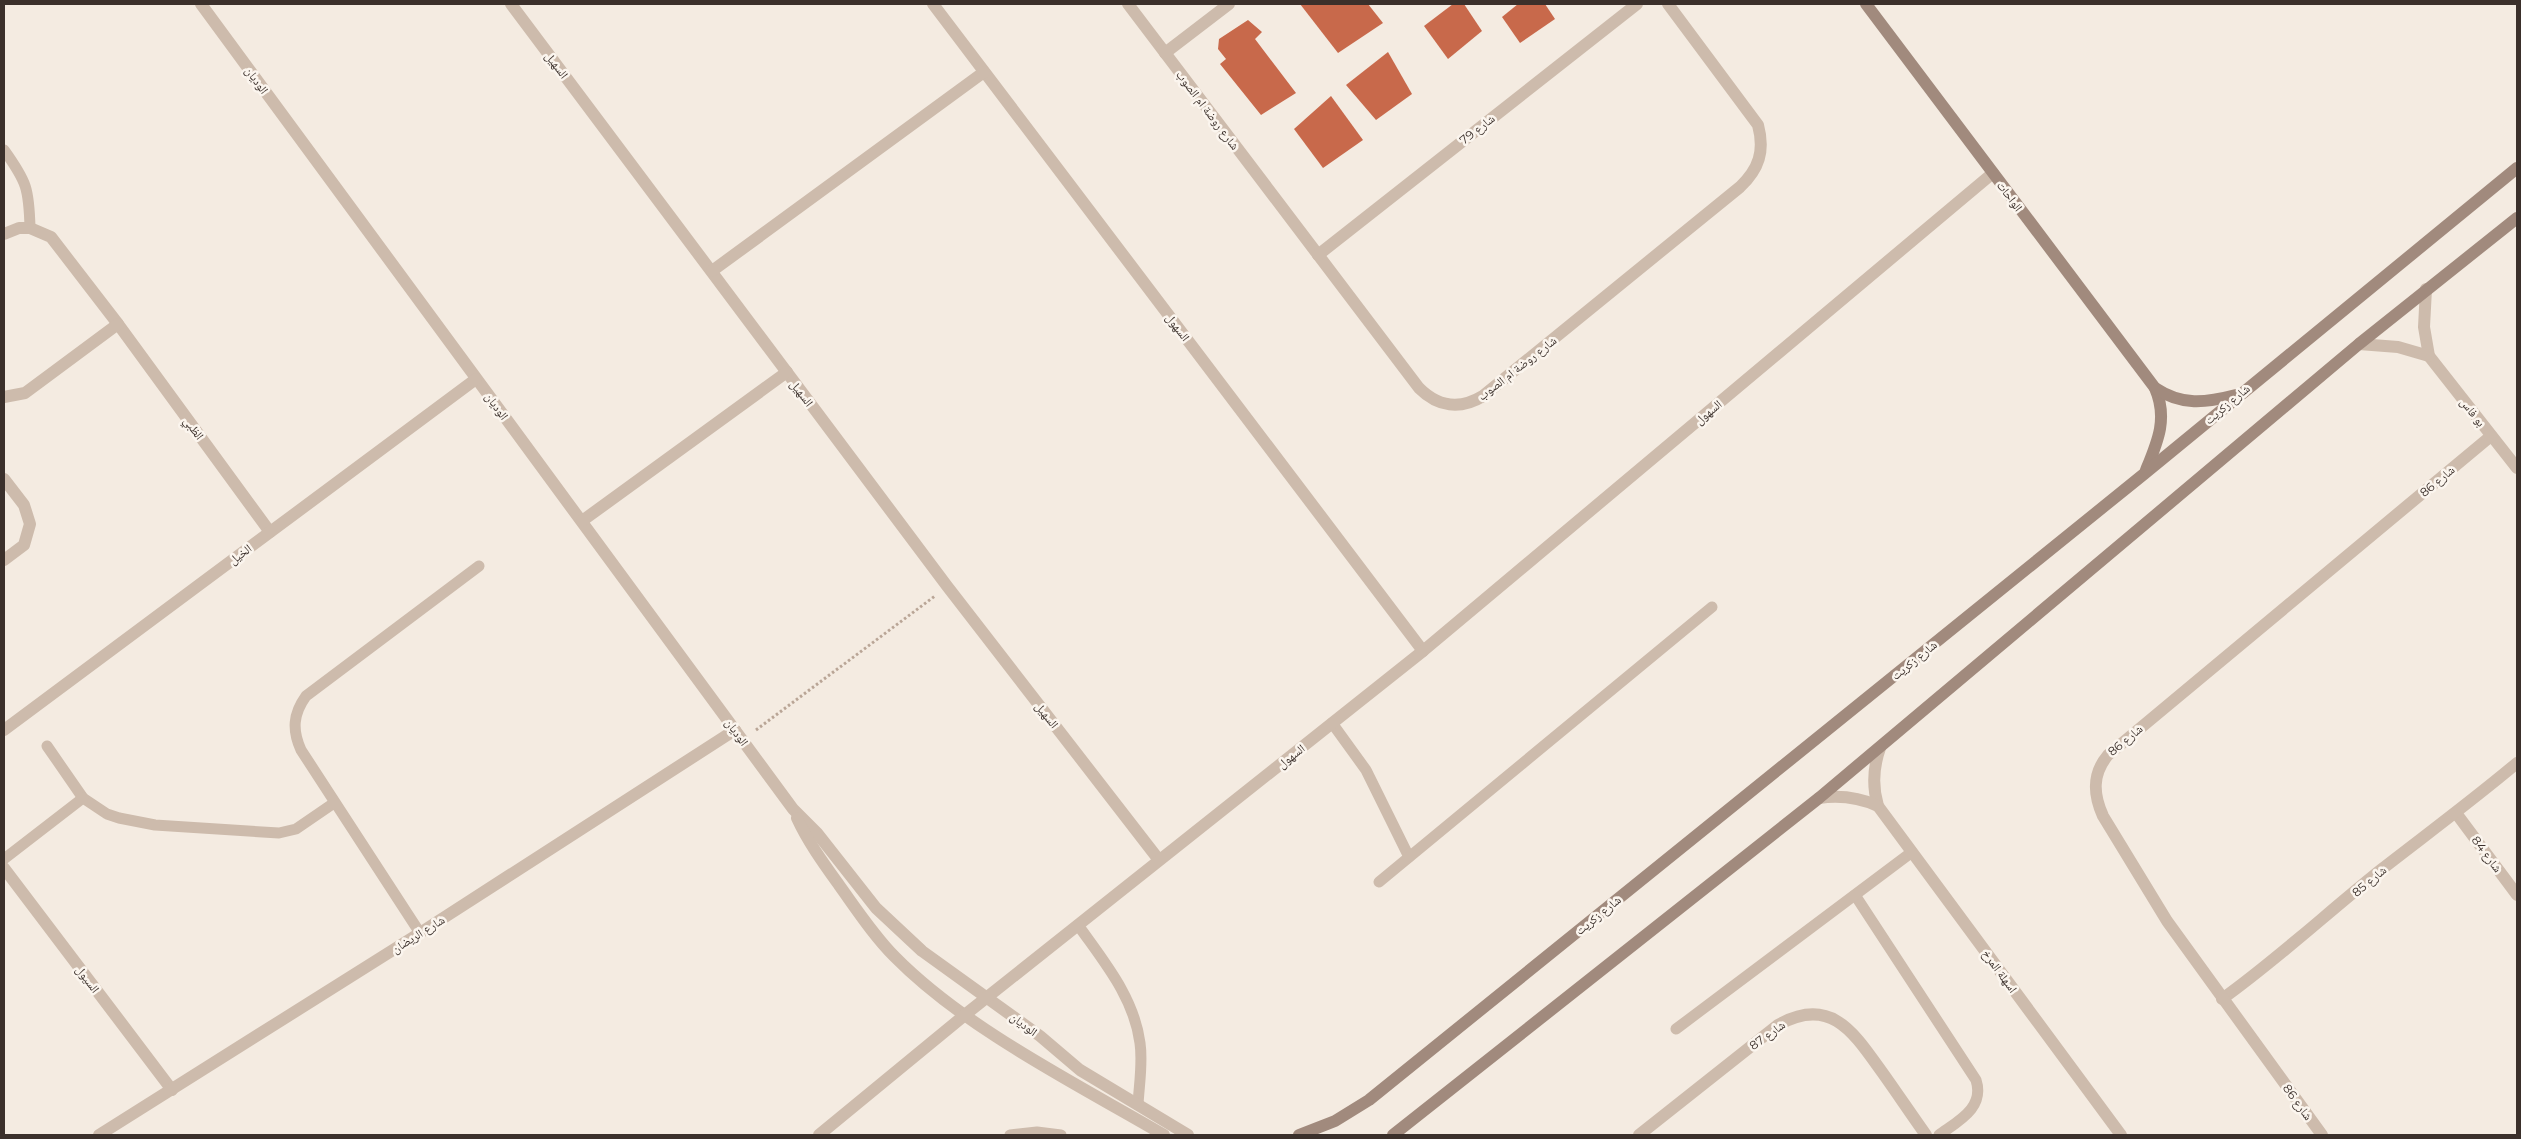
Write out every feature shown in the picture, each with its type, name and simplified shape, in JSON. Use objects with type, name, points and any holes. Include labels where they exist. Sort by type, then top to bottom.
[{"type":"street","name":"الوديان","points":[[201,4],[793,808],[817,833],[876,908],[906,938],[939,964],[1040,1036],[1080,1070],[1188,1135]]},
{"type":"street","name":"السهيل","points":[[511,4],[947,586],[1159,860]]},
{"type":"street","name":"السهول","points":[[932,4],[1422,651]]},
{"type":"street","name":"شارع روضة ام الصوب","points":[[1128,4],[1427,396],[1437,402],[1461,405],[1483,396],[1740,187],[1750,178],[1757,166],[1762,146],[1758,125],[1668,4]]},
{"type":"street","points":[[1165,53],[1229,4]]},
{"type":"street","name":"شارع 79","points":[[1318,254],[1637,4]]},
{"type":"street","name":"الواحات","points":[[1866,4],[2155,388],[2161,408],[2161,430],[2144,474]]},
{"type":"street","points":[[712,271],[984,72]]},
{"type":"street","name":"شارع زكريت","points":[[1299,1135],[1334,1121],[1369,1100],[2144,474],[2517,168]]},
{"type":"street","name":"السهول","points":[[1159,860],[1422,651],[1993,173]]},
{"type":"street","points":[[1393,1135],[1819,798],[2359,344],[2517,218]]},
{"type":"street","points":[[4,234],[19,228],[30,228]]},
{"type":"street","name":"الظبي","points":[[30,228],[51,237],[118,324],[270,532]]},
{"type":"street","name":"بو فاس","points":[[2426,289],[2424,327],[2429,356],[2517,468]]},
{"type":"street","points":[[4,397],[25,393],[118,324]]},
{"type":"street","points":[[2359,344],[2398,347],[2429,356]]},
{"type":"street","name":"السهيل","points":[[582,521],[787,372]]},
{"type":"street","name":"الخيل","points":[[4,730],[476,379]]},
{"type":"street","name":"الواحات","points":[[2155,388],[2175,399],[2197,403],[2239,395]]},
{"type":"street","name":"شارع 86","points":[[2322,1135],[2167,921],[2103,816],[2097,800],[2095,782],[2098,768],[2108,755],[2492,436]]},
{"type":"street","points":[[4,479],[24,505],[30,524],[24,545],[4,560]]},
{"type":"street","name":"شارع الريضان","points":[[99,1135],[739,735]]},
{"type":"street","name":"اسهلة المرخ","points":[[1880,748],[1874,771],[1878,806],[2121,1135]]},
{"type":"street","name":"شارع 85","points":[[2222,999],[2264,969],[2381,870],[2456,813],[2517,763]]},
{"type":"street","points":[[1819,798],[1849,797],[1878,806]]},
{"type":"street","name":"الوديان","points":[[793,808],[815,850],[881,942],[927,986],[966,1014],[1056,1072],[1164,1135]]},
{"type":"street","name":"شارع 84","points":[[2456,813],[2517,895]]},
{"type":"street","points":[[818,1135],[1159,860]]},
{"type":"street","name":"السيول","points":[[6,873],[172,1090]]},
{"type":"street","name":"شارع 87","points":[[1639,1135],[1778,1025],[1799,1016],[1811,1014],[1834,1019],[1853,1032],[1926,1135]]},
{"type":"lane","points":[[4,150],[24,178],[27,188],[30,228]]},
{"type":"lane","points":[[420,933],[334,803],[296,740],[294,728],[299,706],[306,696],[479,566]]},
{"type":"lane","points":[[1379,882],[1712,607]]},
{"type":"lane","points":[[1332,723],[1366,770],[1409,857]]},
{"type":"lane","points":[[47,746],[83,798],[107,814],[142,824],[279,834],[296,829],[334,803]]},
{"type":"lane","points":[[4,859],[83,798]]},
{"type":"lane","points":[[1676,1029],[1912,852]]},
{"type":"lane","points":[[1855,895],[1976,1080],[1979,1092],[1975,1105],[1939,1135]]},
{"type":"lane","points":[[1078,925],[1116,979],[1132,1010],[1141,1044],[1138,1105]]},
{"type":"lane","points":[[1010,1135],[1037,1132],[1060,1135]]},
{"type":"path","points":[[739,735],[947,586]]},
{"type":"building","points":[[1300,4],[1368,4],[1383,23],[1338,53]]},
{"type":"building","points":[[1453,4],[1464,4],[1482,31],[1448,59],[1424,26]]},
{"type":"building","points":[[1518,4],[1545,4],[1555,19],[1520,43],[1502,17]]},
{"type":"building","points":[[1248,20],[1262,32],[1255,39],[1296,93],[1261,115],[1220,64],[1226,59],[1218,49],[1219,39]]},
{"type":"building","points":[[1388,52],[1412,94],[1376,120],[1346,85]]},
{"type":"building","points":[[1331,96],[1363,140],[1323,168],[1294,129]]}]
